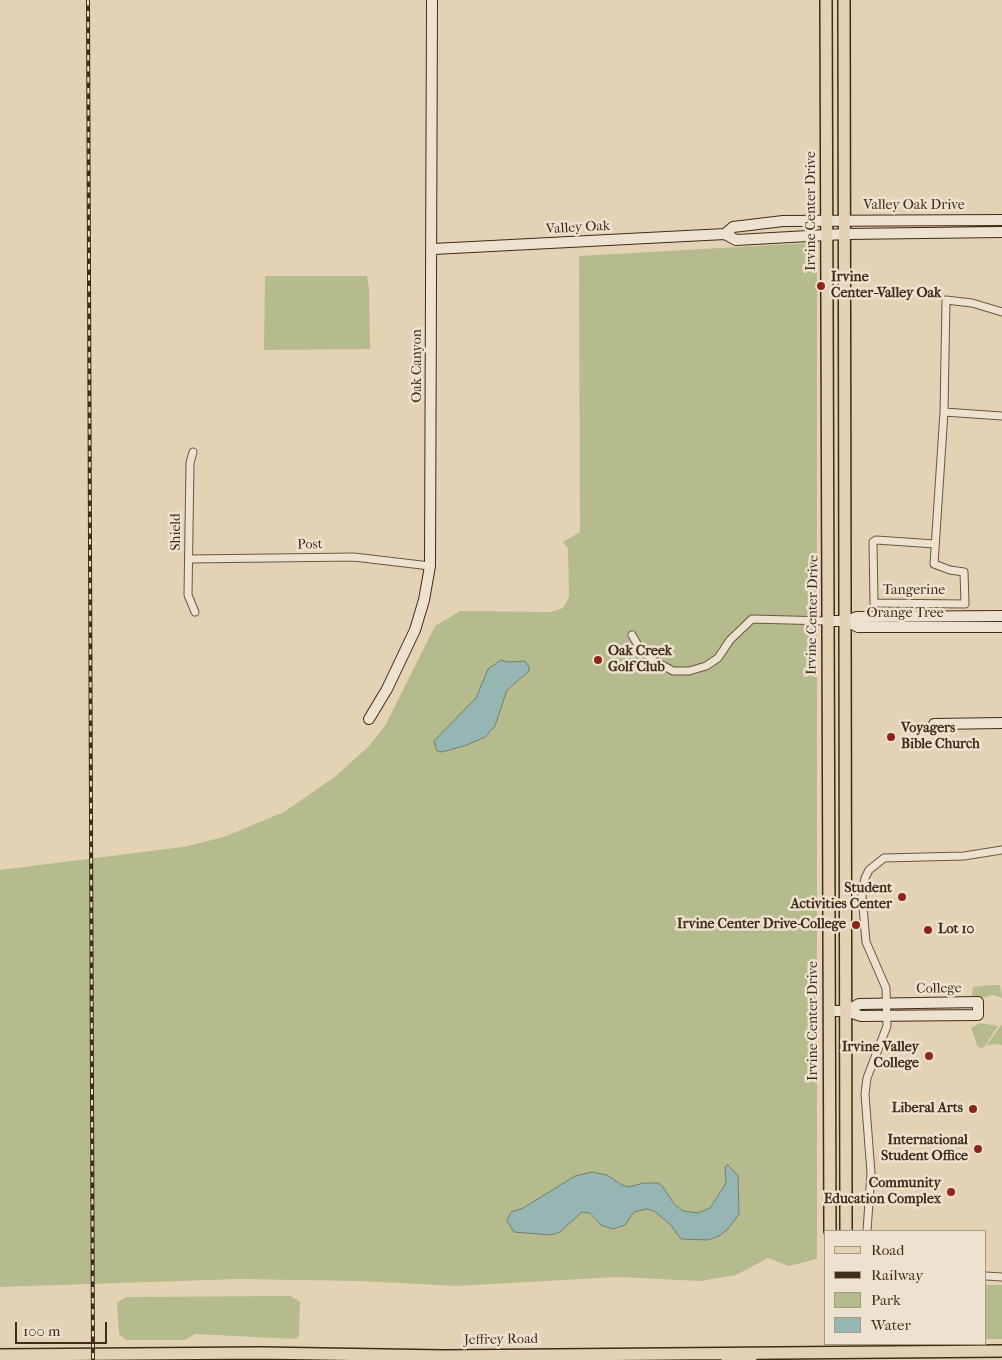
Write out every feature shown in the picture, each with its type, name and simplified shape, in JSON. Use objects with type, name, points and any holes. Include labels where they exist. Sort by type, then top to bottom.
[{"type":"main road","name":"Irvine Center Drive","points":[[826,0],[830,1230]]},
{"type":"main road","points":[[844,0],[846,1230]]},
{"type":"main road","name":"Jeffrey Road","points":[[0,1355],[261,1352],[443,1359],[690,1352],[1002,1351]]},
{"type":"main road","points":[[651,1360],[678,1359],[690,1352]]},
{"type":"main road","points":[[727,1360],[757,1358],[774,1352]]},
{"type":"street","name":"Oak Canyon","points":[[369,719],[394,675],[415,630],[424,600],[430,566],[433,249],[432,0]]},
{"type":"street","name":"Valley Oak Drive","points":[[826,221],[1002,220]]},
{"type":"street","name":"Valley Oak","points":[[725,234],[733,227],[783,221],[826,221]]},
{"type":"street","name":"Valley Oak Drive","points":[[827,234],[1002,232]]},
{"type":"street","name":"Valley Oak","points":[[433,249],[725,234],[736,240],[827,234]]},
{"type":"street","name":"Tangerine","points":[[935,544],[876,540],[873,542],[874,603],[965,604],[964,572],[950,570],[934,564],[944,412],[946,300],[972,303],[1002,312]]},
{"type":"street","points":[[944,412],[1002,416]]},
{"type":"street","name":"Shield","points":[[193,452],[190,463],[188,595],[195,612]]},
{"type":"street","name":"Post","points":[[189,559],[354,557],[430,566]]},
{"type":"street","name":"Orange Tree","points":[[846,621],[857,617],[1002,616]]},
{"type":"street","points":[[632,635],[639,647],[651,659],[673,671],[689,672],[706,666],[718,658],[730,640],[752,619],[846,621]]},
{"type":"street","name":"Orange Tree","points":[[846,621],[858,627],[1002,627]]},
{"type":"street","points":[[934,724],[1002,723]]},
{"type":"street","points":[[867,1230],[871,1173],[865,1094],[871,1065],[885,1034],[886,988],[870,954],[865,932],[863,886],[869,870],[884,858],[893,856],[964,856],[1002,850]]},
{"type":"street","name":"College","points":[[830,1011],[846,1011],[861,1016],[978,1015],[978,1002],[859,1004],[846,1011]]},
{"type":"street","points":[[987,1276],[1002,1277]]},
{"type":"green space","points":[[809,243],[817,251],[817,1259],[789,1266],[768,1258],[736,1275],[700,1281],[618,1277],[456,1286],[361,1281],[238,1279],[0,1287],[0,870],[183,847],[224,837],[284,812],[336,776],[368,747],[385,726],[435,626],[460,611],[551,612],[563,608],[569,597],[568,548],[563,542],[580,532],[579,256]]},
{"type":"green space","points":[[265,276],[367,276],[369,288],[370,349],[264,350]]},
{"type":"green space","points":[[1000,985],[1002,998],[994,995],[978,999],[972,996],[973,987]]},
{"type":"green space","points":[[980,1023],[998,1026],[984,1047],[980,1048],[977,1045],[971,1028]]},
{"type":"green space","points":[[1002,1024],[1002,1045],[986,1046]]},
{"type":"green space","points":[[987,1285],[1002,1285],[1002,1339],[987,1339]]},
{"type":"green space","points":[[291,1296],[300,1302],[299,1335],[296,1339],[195,1334],[185,1340],[126,1340],[119,1334],[117,1303],[126,1297]]},
{"type":"water","points":[[501,660],[508,662],[525,661],[529,671],[507,690],[495,726],[485,737],[467,745],[442,752],[437,751],[434,741],[476,698],[488,669]]},
{"type":"water","points":[[728,1165],[738,1176],[739,1214],[728,1229],[719,1236],[708,1240],[681,1239],[670,1224],[654,1211],[647,1209],[634,1212],[625,1225],[613,1229],[601,1225],[590,1213],[582,1212],[560,1232],[551,1235],[514,1232],[507,1221],[511,1212],[523,1208],[575,1176],[592,1172],[607,1175],[622,1185],[629,1187],[644,1183],[658,1183],[663,1187],[674,1204],[683,1211],[698,1213],[710,1208],[723,1188],[726,1183],[725,1167]]},
{"type":"railway","points":[[88,0],[93,1360]]},
{"type":"place","name":"Irvine Center-Valley Oak","points":[[821,286]]},
{"type":"place","name":"Oak Creek Golf Club","points":[[598,660]]},
{"type":"place","name":"Voyagers Bible Church","points":[[891,737]]},
{"type":"place","name":"Student Activities Center","points":[[902,897]]},
{"type":"place","name":"Irvine Center Drive-College","points":[[856,925]]},
{"type":"place","name":"Lot 10","points":[[928,930]]},
{"type":"place","name":"Irvine Valley College","points":[[929,1056]]},
{"type":"place","name":"Liberal Arts","points":[[973,1109]]},
{"type":"place","name":"International Student Office","points":[[978,1149]]},
{"type":"place","name":"Community Education Complex","points":[[951,1192]]}]
